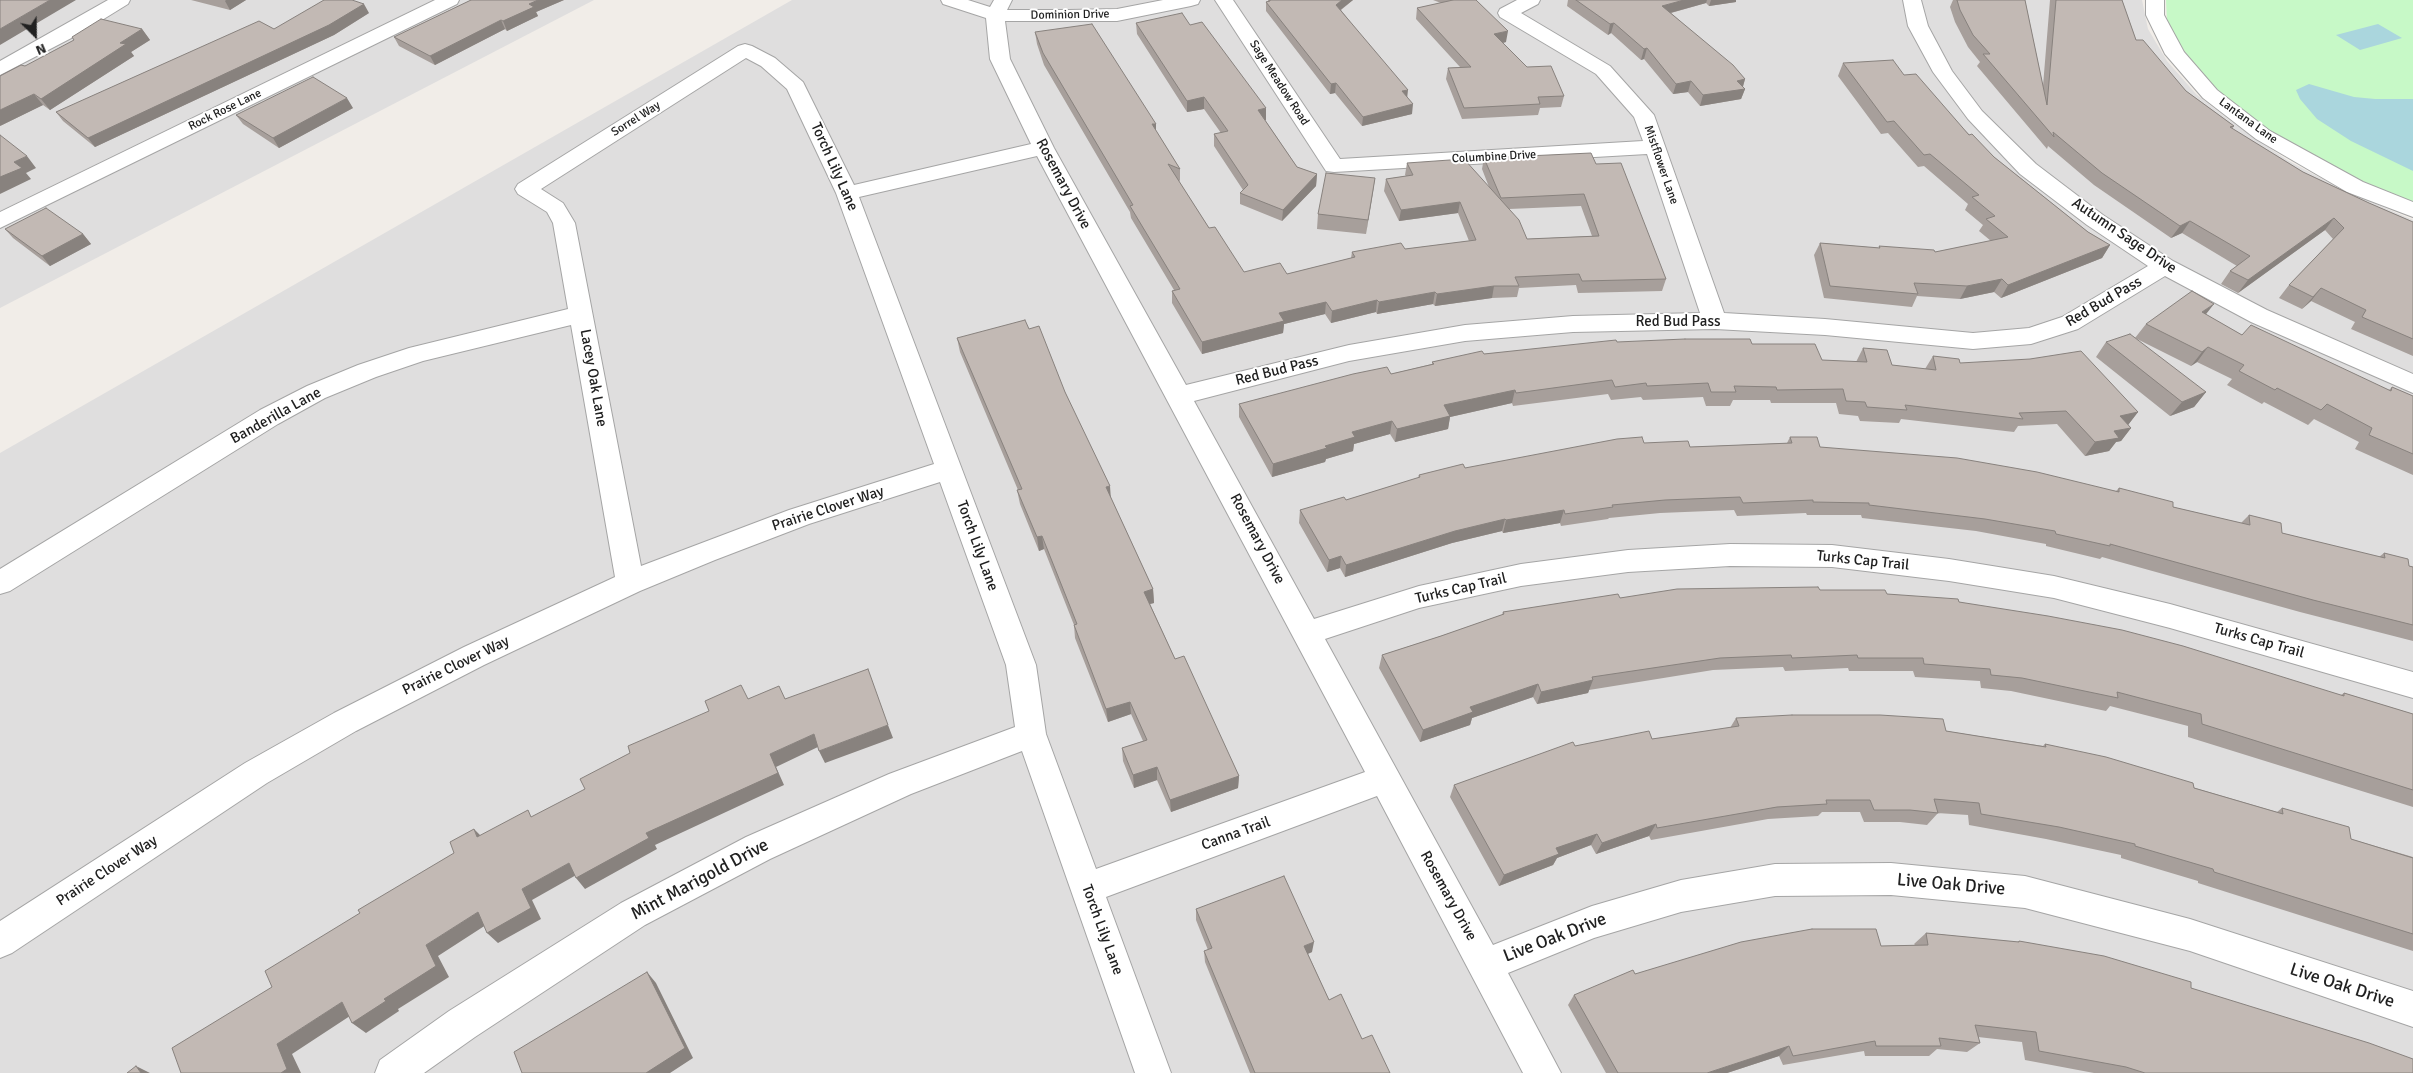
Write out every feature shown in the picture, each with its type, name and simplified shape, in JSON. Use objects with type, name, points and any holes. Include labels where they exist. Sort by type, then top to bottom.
[{"type":"street","points":[[0,69],[74,29],[121,0]]},
{"type":"street","name":"Dominion Drive","points":[[950,0],[999,7],[1117,14],[1192,0]]},
{"type":"street","name":"Sage Meadow Road","points":[[1224,0],[1334,166]]},
{"type":"street","name":"Mistflower Lane","points":[[1531,0],[1507,13],[1603,70],[1644,115],[1715,321]]},
{"type":"street","name":"Autumn Sage Drive","points":[[1912,0],[1918,26],[1943,72],[1975,115],[2028,169],[2095,220],[2164,266],[2258,316],[2413,384]]},
{"type":"street","name":"Lantana Lane","points":[[2155,0],[2155,15],[2175,54],[2210,94],[2272,140],[2355,187],[2413,210]]},
{"type":"street","name":"Rock Rose Lane","points":[[0,221],[443,1]]},
{"type":"street","name":"Rosemary Drive","points":[[999,7],[1000,59],[1043,148],[1544,1073]]},
{"type":"street","name":"Sorrel Way","points":[[526,189],[745,50]]},
{"type":"street","name":"Torch Lily Lane","points":[[745,50],[768,62],[796,86],[848,194],[1021,665],[1031,734],[1153,1073]]},
{"type":"street","name":"Columbine Drive","points":[[1334,166],[1655,147]]},
{"type":"street","points":[[848,194],[1043,148]]},
{"type":"street","name":"Lacey Oak Lane","points":[[526,189],[555,208],[564,222],[630,583]]},
{"type":"street","name":"Red Bud Pass","points":[[1179,396],[1349,353],[1465,333],[1573,324],[1715,321],[1825,328],[1973,342],[2031,336],[2070,323],[2164,266]]},
{"type":"street","name":"Banderilla Lane","points":[[0,583],[269,417],[316,392],[367,371],[418,354],[581,314]]},
{"type":"street","name":"Prairie Clover Way","points":[[0,941],[256,773],[345,722],[474,656],[630,583],[800,517],[950,470]]},
{"type":"street","name":"Turks Cap Trail","points":[[1307,633],[1419,597],[1520,575],[1628,561],[1712,556],[1832,556],[1949,570],[2054,587],[2170,616],[2413,685]]},
{"type":"street","name":"Mint Marigold Drive","points":[[393,1073],[462,1024],[632,914],[758,848],[900,784],[1031,734]]},
{"type":"street","name":"Canna Trail","points":[[1087,888],[1384,779]]},
{"type":"street","name":"Live Oak Drive","points":[[1486,965],[1592,922],[1681,896],[1775,880],[1891,878],[2025,892],[2190,935],[2413,1009]]},
{"type":"shaded area","points":[[0,0],[594,0],[0,308]]},
{"type":"shaded area","points":[[792,0],[2142,0],[2148,29],[2167,61],[2196,94],[2229,120],[2287,160],[2341,189],[2413,220],[2413,1073],[0,1073],[0,453]]},
{"type":"green space","points":[[2166,0],[2413,0],[2413,205],[2354,179],[2302,151],[2261,125],[2220,93],[2196,68],[2179,43],[2167,21]]},
{"type":"water","points":[[2378,24],[2402,38],[2360,50],[2336,35]]},
{"type":"water","points":[[2309,84],[2354,97],[2413,99],[2413,171],[2351,141],[2317,119],[2300,99],[2296,90]]},
{"type":"building","points":[[0,0],[50,0],[0,29]]},
{"type":"building","points":[[324,0],[352,0],[364,4],[329,25],[88,138],[56,112],[259,21],[274,29]]},
{"type":"building","points":[[471,0],[538,0],[529,4],[534,7],[503,21],[501,20],[430,56],[394,37]]},
{"type":"building","points":[[1270,0],[1342,0],[1336,5],[1408,90],[1402,91],[1413,104],[1363,117],[1336,83],[1331,84],[1266,2]]},
{"type":"building","points":[[1453,0],[1476,0],[1508,31],[1494,34],[1527,67],[1551,66],[1564,96],[1538,97],[1540,104],[1464,108],[1448,68],[1471,67],[1417,8]]},
{"type":"building","points":[[1576,0],[1684,0],[1662,6],[1733,65],[1745,79],[1737,81],[1745,89],[1703,95],[1691,81],[1676,84],[1647,48],[1644,49],[1614,23],[1610,24]]},
{"type":"building","points":[[1957,0],[2025,0],[2047,105],[2056,0],[2122,0],[2136,40],[2143,40],[2186,91],[2234,126],[2230,127],[2303,172],[2413,222],[2413,339],[2362,317],[2366,310],[2321,288],[2313,297],[2289,285],[2344,228],[2334,218],[2248,280],[2230,271],[2250,256],[2190,221],[2180,226],[2102,173],[2053,132],[2054,137],[1983,54],[1990,54],[1973,35]]},
{"type":"building","points":[[1182,13],[1190,25],[1202,22],[1266,108],[1258,110],[1297,167],[1317,174],[1283,210],[1240,193],[1248,185],[1214,134],[1228,131],[1204,97],[1187,101],[1136,23]]},
{"type":"building","points":[[101,19],[142,29],[120,43],[126,44],[41,99],[34,94],[0,110],[0,76],[21,65],[25,66],[74,40],[72,37]]},
{"type":"building","points":[[1092,24],[1156,124],[1152,124],[1180,169],[1168,164],[1209,228],[1215,227],[1244,272],[1280,263],[1287,274],[1355,257],[1352,252],[1401,243],[1405,249],[1476,240],[1460,202],[1401,210],[1386,179],[1413,175],[1407,163],[1464,159],[1519,220],[1527,239],[1599,236],[1584,194],[1501,198],[1484,158],[1591,153],[1596,164],[1621,163],[1666,279],[1582,281],[1579,274],[1515,277],[1519,286],[1494,286],[1437,294],[1435,292],[1379,302],[1377,300],[1332,311],[1326,302],[1279,313],[1284,321],[1202,342],[1172,291],[1180,289],[1130,206],[1133,205],[1043,53],[1035,32]]},
{"type":"building","points":[[1893,60],[1904,75],[1916,74],[1969,135],[1972,134],[1994,157],[2088,232],[2110,245],[2008,285],[2002,279],[1967,286],[1914,283],[1918,294],[1830,286],[1820,243],[1934,250],[1935,252],[2008,237],[1986,219],[1995,216],[1972,197],[1979,195],[1930,154],[1924,155],[1894,121],[1887,122],[1843,63]]},
{"type":"building","points":[[313,77],[347,98],[273,138],[236,115]]},
{"type":"building","points":[[0,135],[27,156],[14,162],[22,168],[0,177]]},
{"type":"building","points":[[1326,173],[1375,178],[1368,220],[1318,214]]},
{"type":"building","points":[[46,208],[83,234],[42,256],[5,229]]},
{"type":"building","points":[[2192,291],[2214,304],[2202,312],[2242,335],[2251,325],[2391,391],[2392,387],[2413,396],[2413,454],[2369,435],[2372,428],[2327,404],[2321,410],[2277,388],[2275,390],[2239,371],[2244,365],[2208,347],[2202,352],[2146,324]]},
{"type":"building","points":[[1025,320],[1029,329],[1039,326],[1065,392],[1110,486],[1106,487],[1153,589],[1144,592],[1175,659],[1184,656],[1239,776],[1170,800],[1157,767],[1133,775],[1122,748],[1147,740],[1130,702],[1106,709],[1074,625],[1077,624],[1042,536],[1037,537],[1017,490],[1022,489],[957,338]]},
{"type":"building","points":[[2130,334],[2206,392],[2182,402],[2106,342]]},
{"type":"building","points":[[1750,339],[1752,344],[1815,344],[1822,360],[1867,362],[1863,348],[1887,350],[1892,365],[1936,370],[1933,356],[1959,359],[1960,363],[2030,359],[2081,351],[2138,412],[2120,416],[2131,428],[2114,431],[2119,438],[2095,442],[2066,411],[2019,413],[2023,419],[1905,405],[1907,410],[1867,407],[1865,402],[1846,401],[1843,389],[1777,390],[1776,387],[1734,386],[1736,392],[1711,392],[1708,383],[1647,386],[1646,383],[1615,387],[1612,380],[1516,393],[1515,390],[1444,405],[1450,416],[1397,429],[1392,421],[1352,432],[1355,437],[1325,446],[1327,448],[1273,464],[1239,404],[1353,374],[1387,367],[1391,374],[1434,364],[1432,362],[1482,351],[1484,354],[1616,340],[1617,342]]},
{"type":"building","points":[[1642,437],[1644,443],[1688,441],[1690,447],[1792,443],[1790,437],[1817,437],[1820,447],[1957,458],[2037,472],[2119,492],[2119,488],[2173,502],[2173,507],[2250,525],[2249,515],[2281,523],[2282,533],[2385,558],[2384,553],[2408,559],[2409,566],[2413,567],[2413,625],[2313,600],[2110,544],[2110,546],[2056,534],[2055,531],[1985,519],[1869,505],[1869,503],[1813,502],[1813,500],[1743,503],[1740,497],[1665,500],[1612,505],[1613,507],[1565,514],[1564,510],[1505,519],[1455,531],[1346,565],[1341,556],[1329,560],[1300,510],[1344,497],[1346,500],[1420,477],[1419,475],[1463,464],[1465,468],[1617,439]]},
{"type":"building","points":[[1818,587],[1820,590],[1885,590],[1887,594],[1958,599],[1959,602],[2122,630],[2183,646],[2344,696],[2344,693],[2413,714],[2413,790],[2202,724],[2201,714],[2117,692],[2118,698],[2022,678],[1991,675],[1990,669],[1924,664],[1923,658],[1858,658],[1857,655],[1792,658],[1791,655],[1720,658],[1592,677],[1593,680],[1541,692],[1538,684],[1470,707],[1473,712],[1423,730],[1382,655],[1504,614],[1503,612],[1618,594],[1620,598],[1677,589]]},
{"type":"building","points":[[868,669],[888,725],[819,751],[814,734],[770,754],[778,773],[646,833],[649,838],[576,878],[569,863],[522,889],[531,908],[487,933],[478,912],[426,945],[436,966],[384,999],[386,1001],[352,1023],[342,1002],[277,1044],[287,1069],[281,1073],[181,1073],[172,1048],[272,987],[265,971],[360,913],[358,910],[454,853],[450,842],[474,829],[477,837],[528,810],[531,817],[585,789],[580,779],[630,753],[628,746],[709,711],[705,701],[741,685],[748,699],[779,686],[785,699]]},
{"type":"building","points":[[1792,715],[1880,715],[1943,719],[1946,731],[2046,747],[2045,744],[2106,757],[2193,783],[2194,788],[2283,814],[2282,808],[2349,827],[2351,839],[2413,858],[2413,934],[2214,872],[2213,869],[2135,846],[2135,844],[2059,827],[1981,814],[1979,803],[1934,799],[1938,813],[1910,810],[1874,810],[1870,800],[1826,800],[1827,804],[1777,807],[1657,828],[1656,824],[1602,843],[1597,834],[1556,848],[1559,854],[1504,875],[1454,785],[1573,742],[1575,746],[1649,731],[1652,739],[1739,726],[1736,718]]},
{"type":"building","points":[[1284,876],[1314,942],[1304,946],[1329,1000],[1341,994],[1362,1039],[1372,1035],[1390,1073],[1255,1073],[1204,951],[1212,948],[1196,909]]},
{"type":"building","points":[[1812,929],[1876,929],[1881,946],[1928,945],[1926,933],[2019,941],[2104,956],[2191,982],[2191,988],[2369,1043],[2413,1059],[2413,1073],[2145,1073],[2126,1067],[2039,1051],[2036,1032],[1975,1025],[1980,1043],[1939,1038],[1941,1046],[1876,1046],[1875,1041],[1793,1056],[1789,1046],[1707,1073],[1618,1073],[1574,995],[1633,970],[1635,974],[1741,942]]},
{"type":"building","points":[[647,972],[685,1048],[646,1073],[522,1073],[514,1052]]},
{"type":"building","points":[[136,1066],[141,1073],[127,1073]]}]
